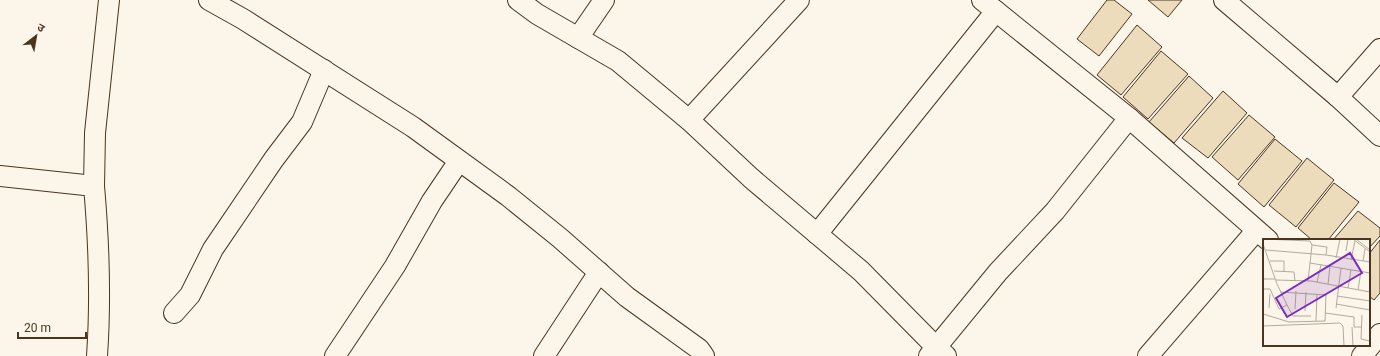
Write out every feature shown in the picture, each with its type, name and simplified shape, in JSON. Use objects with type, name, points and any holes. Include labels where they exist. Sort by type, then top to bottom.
[{"type":"street","points":[[97,356],[99,323],[99,242],[94,186],[95,133],[110,0]]},
{"type":"street","points":[[209,0],[243,19],[413,127],[508,196],[560,238],[627,297],[699,349],[704,356]]},
{"type":"street","points":[[518,0],[537,14],[618,61],[689,120],[751,178],[861,271],[937,353],[998,272],[1055,211],[1129,118]]},
{"type":"street","points":[[578,38],[604,0]]},
{"type":"street","points":[[689,120],[799,0]]},
{"type":"street","points":[[1224,0],[1338,97],[1380,136]]},
{"type":"street","points":[[817,234],[989,5],[1129,118],[1262,235],[1148,356]]},
{"type":"street","points":[[1338,97],[1380,49]]},
{"type":"street","points":[[174,313],[190,295],[213,249],[274,159],[302,122],[324,70]]},
{"type":"street","points":[[335,356],[395,266],[432,201],[459,161]]},
{"type":"street","points":[[0,176],[94,186]]},
{"type":"street","points":[[544,356],[599,272]]},
{"type":"street","points":[[1362,356],[1380,334],[1370,325]]},
{"type":"building","points":[[1107,0],[1114,0],[1132,14],[1099,56],[1077,39]]},
{"type":"building","points":[[1148,0],[1182,0],[1168,17]]},
{"type":"building","points":[[1137,25],[1162,47],[1121,95],[1097,75]]},
{"type":"building","points":[[1161,51],[1188,74],[1148,119],[1123,97]]},
{"type":"building","points":[[1189,76],[1213,98],[1174,143],[1149,122]]},
{"type":"building","points":[[1223,91],[1247,113],[1208,158],[1182,138]]},
{"type":"building","points":[[1249,115],[1275,137],[1238,180],[1212,157]]},
{"type":"building","points":[[1275,139],[1302,161],[1264,207],[1238,184]]},
{"type":"building","points":[[1307,158],[1334,180],[1296,227],[1269,205]]},
{"type":"building","points":[[1334,183],[1359,202],[1329,239],[1311,239],[1298,228]]},
{"type":"building","points":[[1358,211],[1380,228],[1380,236],[1370,247],[1370,239],[1334,239]]},
{"type":"building","points":[[1380,240],[1380,293],[1374,300],[1370,297],[1370,253]]}]
